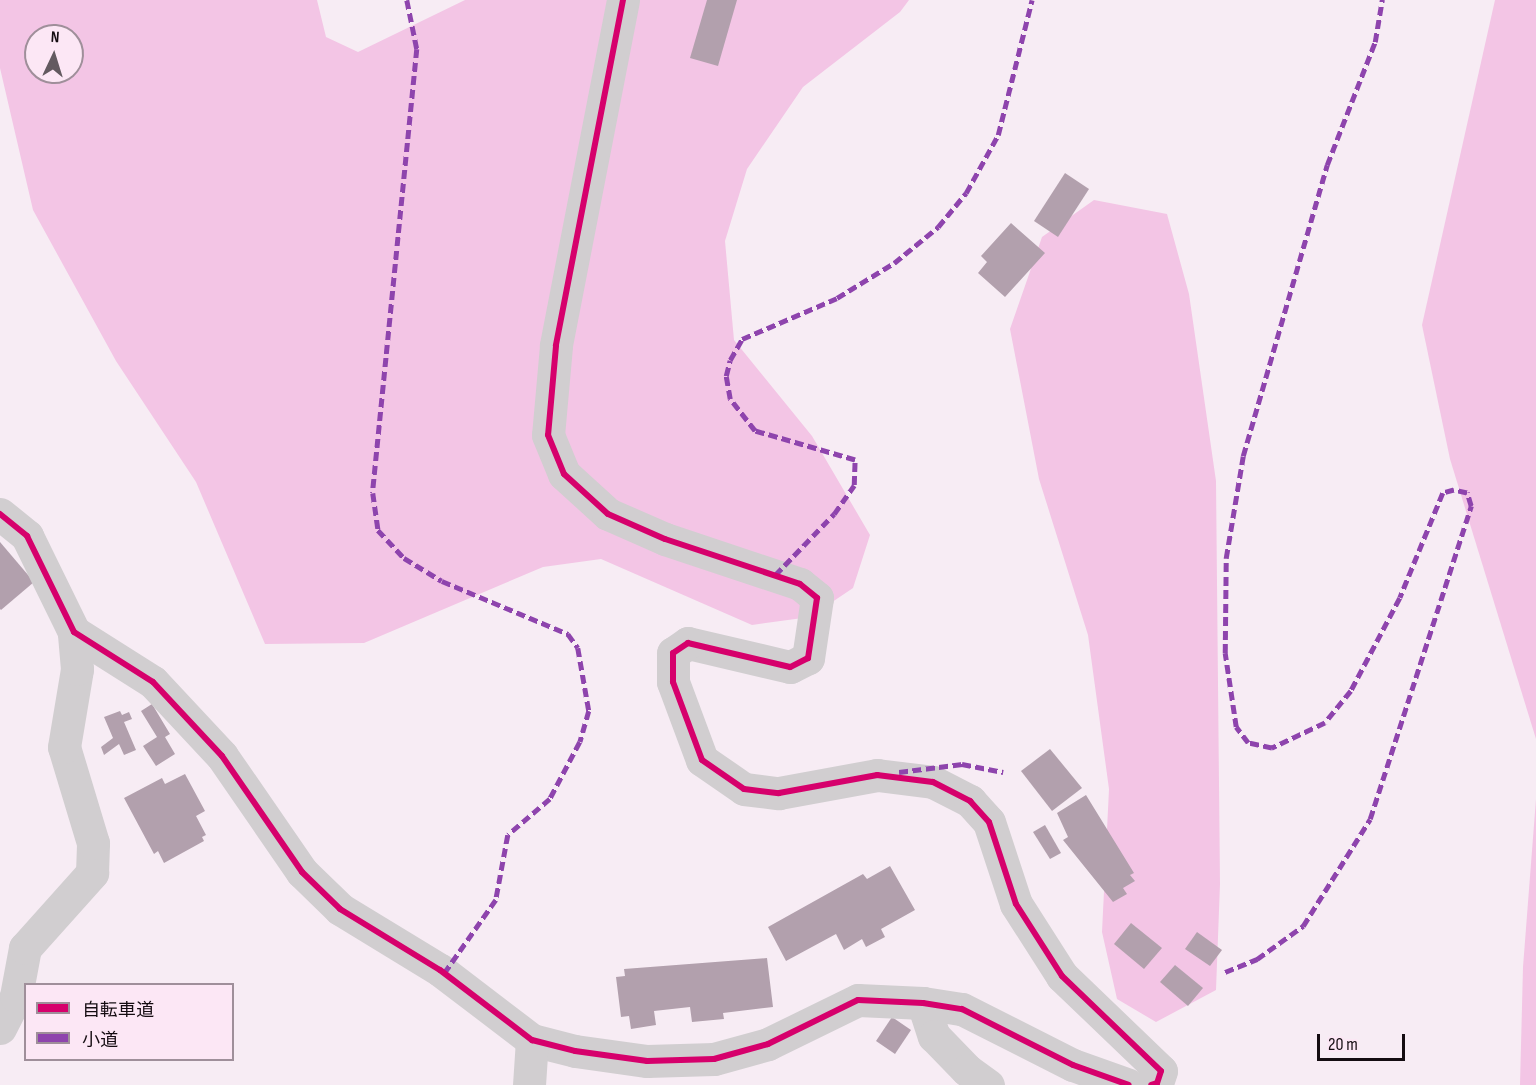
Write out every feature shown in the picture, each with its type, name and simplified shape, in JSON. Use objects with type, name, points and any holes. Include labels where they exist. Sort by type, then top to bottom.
[{"type":"street","points":[[622,0],[556,346],[548,435],[564,474],[608,514],[665,539],[800,584],[818,598],[807,658],[790,668],[688,643],[673,653],[674,682],[702,760],[744,789],[779,793],[877,775],[933,782],[970,801],[989,822],[1016,904],[1062,976],[1161,1071],[1157,1083],[1150,1085]]},
{"type":"street","points":[[0,514],[27,536],[74,632],[77,669],[64,747],[93,843],[92,873],[25,948],[16,996],[0,1028]]},
{"type":"street","points":[[74,632],[153,682],[222,756],[302,872],[340,909],[440,970],[532,1040],[575,1051],[647,1061],[714,1059],[768,1044],[858,1000],[923,1003],[962,1009],[1073,1065],[1129,1085]]},
{"type":"street","points":[[923,1003],[934,1036],[967,1070],[988,1085]]},
{"type":"street","points":[[529,1085],[532,1040]]},
{"type":"shaded area","points":[[0,0],[317,0],[326,37],[358,52],[465,0],[909,0],[900,12],[803,87],[747,169],[725,241],[734,340],[812,436],[870,535],[853,588],[810,617],[752,625],[601,559],[543,567],[364,643],[265,644],[196,482],[116,361],[33,210],[0,68]]},
{"type":"shaded area","points":[[1495,0],[1536,0],[1536,739],[1450,459],[1422,325]]},
{"type":"shaded area","points":[[1094,200],[1167,214],[1189,294],[1216,481],[1220,884],[1216,990],[1156,1022],[1117,999],[1102,932],[1109,789],[1088,635],[1039,479],[1010,329],[1042,237]]},
{"type":"shaded area","points":[[1536,799],[1536,1085],[1520,1085],[1523,967]]},
{"type":"building","points":[[707,0],[737,0],[718,66],[690,58]]},
{"type":"building","points":[[1065,173],[1089,189],[1058,237],[1034,221]]},
{"type":"building","points":[[1011,223],[1045,253],[1005,297],[978,273],[987,262],[981,256]]},
{"type":"building","points":[[0,542],[34,582],[1,610],[0,609]]},
{"type":"building","points":[[152,704],[170,734],[165,737],[175,754],[156,766],[143,746],[157,737],[141,711]]},
{"type":"building","points":[[120,711],[122,715],[129,712],[132,719],[124,722],[136,750],[124,755],[119,744],[104,755],[101,747],[113,738],[104,717]]},
{"type":"building","points":[[1050,749],[1082,788],[1052,811],[1021,771]]},
{"type":"building","points":[[185,774],[205,811],[196,816],[206,835],[202,837],[204,841],[164,863],[158,851],[154,854],[124,798],[162,778],[165,784]]},
{"type":"building","points":[[1086,795],[1134,873],[1130,875],[1135,881],[1123,888],[1127,894],[1113,902],[1063,840],[1068,837],[1057,813]]},
{"type":"building","points":[[1045,825],[1061,853],[1050,859],[1033,832]]},
{"type":"building","points":[[890,866],[915,910],[881,929],[885,937],[866,947],[862,939],[844,950],[836,934],[786,961],[768,927],[863,874],[867,879]]},
{"type":"building","points":[[1131,923],[1162,948],[1144,969],[1114,944]]},
{"type":"building","points":[[1197,932],[1222,950],[1210,966],[1185,949]]},
{"type":"building","points":[[767,958],[773,1007],[723,1013],[724,1019],[692,1022],[690,1007],[654,1011],[656,1025],[631,1029],[629,1016],[621,1017],[616,977],[625,976],[624,969]]},
{"type":"building","points":[[1175,965],[1203,988],[1188,1006],[1160,982]]},
{"type":"building","points":[[892,1017],[911,1030],[895,1054],[876,1041]]},
{"type":"marked path","points":[[407,0],[417,49],[373,493],[378,530],[404,558],[442,581],[568,634],[578,648],[589,711],[580,742],[550,799],[508,835],[496,900],[444,974]]},
{"type":"marked path","points":[[775,575],[834,514],[854,485],[855,460],[755,431],[730,399],[726,376],[730,360],[742,339],[837,298],[894,263],[938,227],[966,193],[998,135],[1032,0]]},
{"type":"marked path","points":[[1225,972],[1257,959],[1303,926],[1370,819],[1471,506],[1467,493],[1454,490],[1443,493],[1400,598],[1351,691],[1325,723],[1272,748],[1248,743],[1236,727],[1225,653],[1226,558],[1243,456],[1327,165],[1375,42],[1382,0]]},
{"type":"marked path","points":[[899,772],[962,764],[1003,772]]},
{"type":"cycle path","points":[[623,0],[556,346],[548,435],[564,474],[608,514],[665,539],[800,584],[817,598],[808,658],[790,667],[688,643],[673,653],[673,682],[702,760],[744,789],[779,793],[877,775],[933,782],[970,801],[989,822],[1016,904],[1062,976],[1161,1071],[1157,1083],[1151,1085]]},
{"type":"cycle path","points":[[0,514],[27,536],[74,632],[153,682],[222,756],[302,872],[340,909],[440,970],[532,1040],[575,1051],[647,1061],[714,1059],[768,1044],[858,1000],[923,1003],[962,1009],[1073,1065],[1129,1085]]}]
